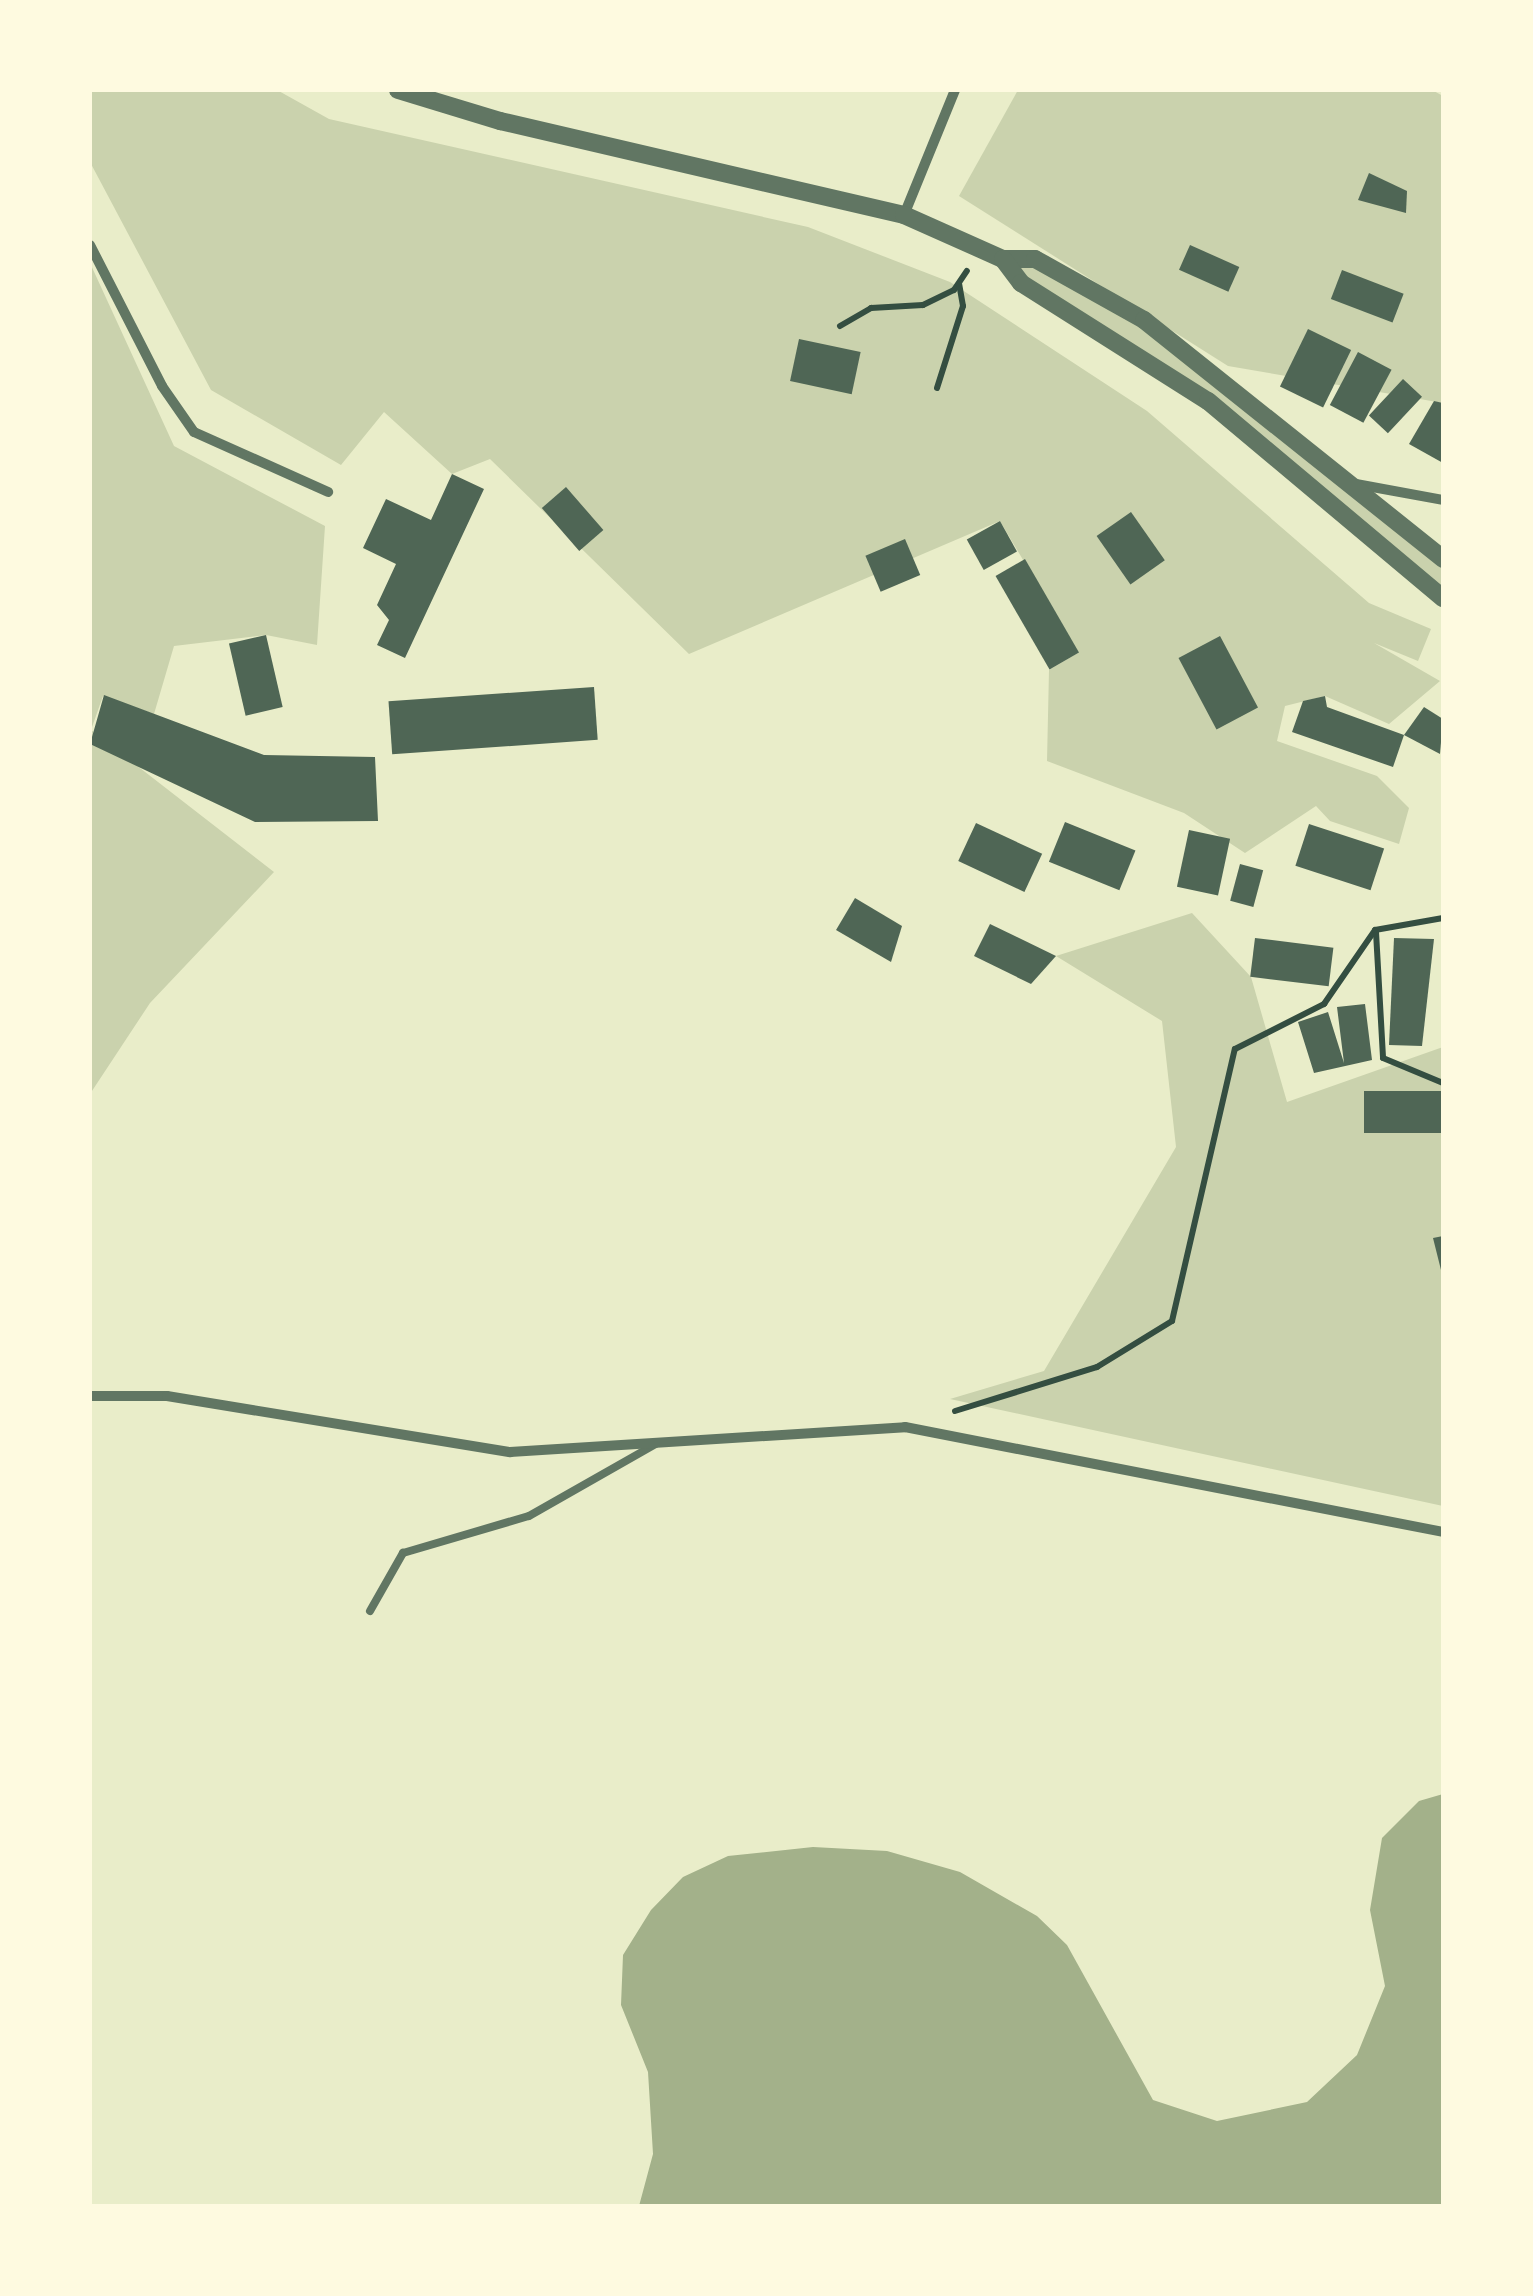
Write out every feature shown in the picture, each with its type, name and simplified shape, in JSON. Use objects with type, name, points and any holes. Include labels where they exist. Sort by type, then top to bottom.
[{"type":"street","points":[[398,90],[500,121],[904,216],[1002,258],[1034,259],[1144,320],[1443,559]]},
{"type":"street","points":[[904,216],[955,90]]},
{"type":"street","points":[[90,245],[162,386],[194,432],[328,492]]},
{"type":"street","points":[[1002,258],[1022,283],[1208,400],[1443,598]]},
{"type":"street","points":[[1348,481],[1443,500]]},
{"type":"street","points":[[90,1396],[167,1396],[510,1452],[906,1427],[1443,1532]]},
{"type":"lane","points":[[370,1611],[403,1553],[529,1516],[664,1440]]},
{"type":"path","points":[[840,326],[871,308],[924,305],[958,283],[982,250]]},
{"type":"path","points":[[937,388],[964,306],[958,283]]},
{"type":"path","points":[[906,1427],[1097,1367],[1172,1321],[1235,1049],[1324,1004],[1376,930],[1443,918]]},
{"type":"path","points":[[1376,930],[1383,1058],[1443,1084]]},
{"type":"shaded area","points":[[90,90],[277,90],[329,119],[808,227],[950,282],[1147,411],[1369,603],[1431,629],[1418,661],[1374,643],[1440,681],[1389,724],[1325,696],[1285,706],[1277,741],[1377,776],[1409,808],[1399,844],[1330,821],[1316,806],[1245,853],[1184,813],[1047,761],[1049,670],[1078,653],[1000,521],[689,654],[490,459],[452,474],[384,412],[341,465],[211,390],[90,162]]},
{"type":"shaded area","points":[[1018,90],[1432,90],[1443,96],[1443,403],[1228,366],[959,196]]},
{"type":"shaded area","points":[[1003,259],[1035,259],[1101,292],[1443,559],[1443,598],[1274,458]]},
{"type":"shaded area","points":[[90,263],[174,446],[325,526],[317,645],[266,635],[174,646],[154,714],[103,696],[91,730],[274,872],[150,1003],[90,1094]]},
{"type":"shaded area","points":[[1192,913],[1251,977],[1287,1102],[1443,1047],[1443,1506],[950,1399],[1044,1371],[1176,1147],[1162,1021],[1056,956]]},
{"type":"shaded area","points":[[1443,1794],[1443,2206],[639,2206],[653,2154],[648,2072],[621,2005],[623,1955],[651,1910],[683,1877],[728,1856],[813,1847],[887,1851],[960,1872],[1037,1916],[1067,1945],[1153,2100],[1217,2121],[1307,2102],[1357,2055],[1385,1986],[1370,1910],[1382,1838],[1419,1801]]},
{"type":"building","points":[[1369,173],[1407,191],[1406,213],[1358,200]]},
{"type":"building","points":[[1190,245],[1239,267],[1228,292],[1179,270]]},
{"type":"building","points":[[1342,270],[1404,294],[1393,323],[1331,299]]},
{"type":"building","points":[[1308,329],[1351,350],[1323,408],[1280,387]]},
{"type":"building","points":[[799,339],[861,352],[852,394],[790,381]]},
{"type":"building","points":[[1358,352],[1392,370],[1363,423],[1330,405]]},
{"type":"building","points":[[1403,379],[1422,397],[1388,433],[1369,416]]},
{"type":"building","points":[[1434,401],[1443,403],[1443,463],[1409,444]]},
{"type":"building","points":[[452,474],[484,489],[405,658],[377,645],[389,620],[377,605],[396,564],[363,548],[386,499],[431,520]]},
{"type":"building","points":[[566,487],[603,530],[579,551],[542,508]]},
{"type":"building","points":[[1131,512],[1165,560],[1130,584],[1097,536]]},
{"type":"building","points":[[1000,521],[1017,552],[984,570],[967,539]]},
{"type":"building","points":[[905,539],[920,575],[881,592],[865,556]]},
{"type":"building","points":[[1025,559],[1079,653],[1050,670],[996,576]]},
{"type":"building","points":[[266,635],[283,707],[246,716],[229,644]]},
{"type":"building","points":[[1220,636],[1258,708],[1217,730],[1179,658]]},
{"type":"building","points":[[594,687],[598,740],[392,754],[389,701]]},
{"type":"building","points":[[104,695],[264,755],[375,757],[378,821],[255,822],[90,744]]},
{"type":"building","points":[[1325,696],[1327,707],[1404,735],[1393,767],[1292,732],[1303,701]]},
{"type":"building","points":[[1424,707],[1443,719],[1440,754],[1404,735]]},
{"type":"building","points":[[1065,822],[1135,850],[1119,890],[1049,862]]},
{"type":"building","points":[[976,823],[1042,854],[1024,892],[958,861]]},
{"type":"building","points":[[1309,824],[1384,848],[1371,890],[1295,866]]},
{"type":"building","points":[[1189,830],[1230,839],[1218,895],[1177,887]]},
{"type":"building","points":[[1240,864],[1263,870],[1253,907],[1230,901]]},
{"type":"building","points":[[855,898],[902,926],[891,962],[836,930]]},
{"type":"building","points":[[990,924],[1056,956],[1031,984],[974,956]]},
{"type":"building","points":[[1255,938],[1333,948],[1329,986],[1250,977]]},
{"type":"building","points":[[1394,938],[1434,939],[1422,1046],[1389,1045]]},
{"type":"building","points":[[1365,1004],[1372,1060],[1314,1073],[1298,1022],[1328,1012],[1344,1063],[1337,1007]]},
{"type":"building","points":[[1364,1091],[1443,1091],[1443,1133],[1364,1133]]},
{"type":"building","points":[[1443,1236],[1443,1274],[1442,1274],[1433,1238]]}]
